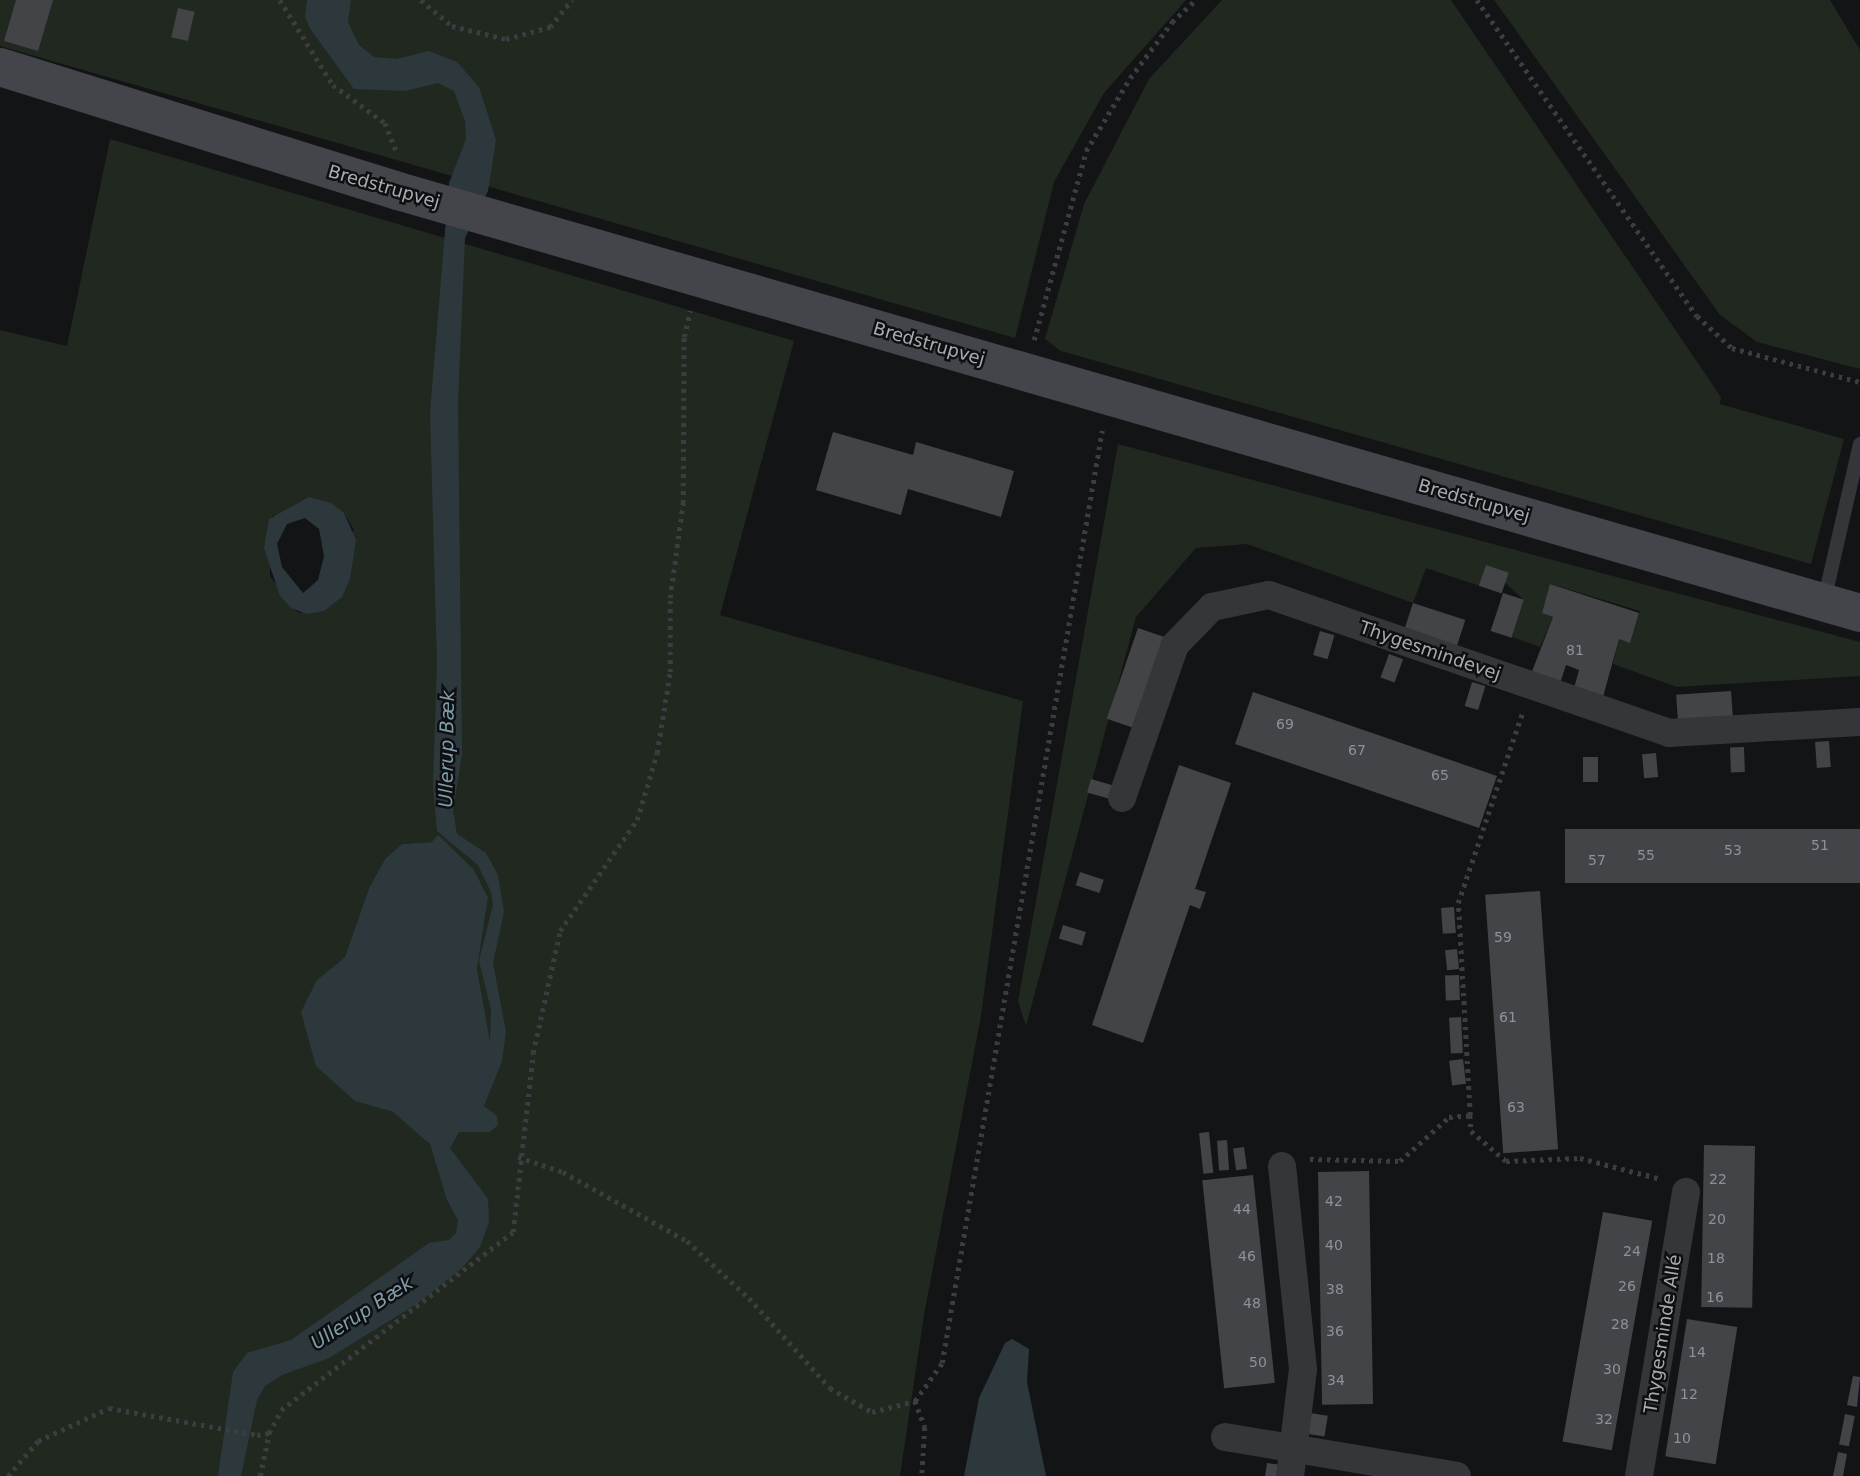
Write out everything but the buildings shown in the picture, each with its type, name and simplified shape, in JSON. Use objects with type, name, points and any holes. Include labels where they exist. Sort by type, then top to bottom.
[{"type":"street","name":"Bredstrupvej","points":[[0,67],[398,191],[1860,613]]},
{"type":"street","name":"Thygesmindevej","points":[[1122,798],[1175,645],[1212,607],[1269,595],[1668,733],[1860,722]]},
{"type":"street","points":[[1282,1166],[1303,1369],[1290,1476]]},
{"type":"street","name":"Thygesminde Allé","points":[[1639,1476],[1686,1192]]},
{"type":"street","points":[[1225,1437],[1457,1476]]},
{"type":"lane","points":[[1823,602],[1860,444]]},
{"type":"path","points":[[279,0],[333,85],[385,123],[396,142],[398,191]]},
{"type":"path","points":[[421,0],[452,26],[506,39],[550,27],[572,0]]},
{"type":"path","points":[[1033,345],[1086,151],[1130,78],[1172,22],[1196,0]]},
{"type":"path","points":[[1476,0],[1697,316],[1732,348],[1860,382]]},
{"type":"path","points":[[260,1476],[269,1433],[281,1410],[513,1232],[518,1157],[533,1053],[560,931],[637,820],[657,753],[670,672],[670,598],[682,503],[684,337],[697,277]]},
{"type":"path","points":[[518,1157],[562,1172],[687,1241],[749,1298],[830,1388],[872,1412],[915,1401],[942,1363],[1108,396]]},
{"type":"path","points":[[1531,686],[1458,903],[1471,1131],[1506,1161],[1580,1158],[1654,1175],[1686,1192]]},
{"type":"path","points":[[1282,1166],[1308,1159],[1400,1161],[1449,1117],[1470,1115]]},
{"type":"path","points":[[915,1401],[925,1427],[922,1476]]},
{"type":"path","points":[[8,1476],[38,1441],[109,1408],[257,1435],[269,1433]]},
{"type":"shaded area","points":[[0,0],[1186,0],[1104,93],[1054,182],[1015,338],[0,46]]},
{"type":"shaded area","points":[[1222,0],[1451,0],[1721,397],[1720,404],[1844,439],[1811,564],[1061,351],[1045,339],[1084,204],[1149,79]]},
{"type":"shaded area","points":[[1494,0],[1830,0],[1860,50],[1860,369],[1757,342],[1720,315]]},
{"type":"shaded area","points":[[110,139],[794,341],[720,615],[1023,701],[981,1016],[924,1315],[900,1476],[0,1476],[0,330],[67,346]],"holes":[[[344,513],[354,530],[301,613],[296,611],[270,576],[272,516]],[[432,842],[488,898],[477,969],[490,1049],[440,1156],[418,1130],[393,1112],[355,1101],[317,980],[345,957],[369,888],[385,859],[402,844]]]},
{"type":"shaded area","points":[[1118,444],[1860,642],[1860,676],[1677,687],[1613,664],[1619,639],[1630,642],[1640,611],[1551,584],[1542,613],[1553,617],[1540,647],[1512,637],[1524,600],[1487,566],[1480,586],[1426,568],[1413,603],[1247,544],[1196,548],[1136,617],[1026,1026],[1018,1001]]},
{"type":"water","name":"Ullerup Bæk","points":[[307,0],[351,0],[348,22],[359,45],[374,57],[397,59],[429,51],[457,62],[479,87],[496,140],[488,191],[465,238],[458,402],[462,754],[453,811],[457,834],[486,853],[498,875],[504,912],[493,963],[506,1032],[502,1061],[484,1106],[497,1116],[498,1125],[490,1132],[459,1132],[450,1148],[488,1199],[489,1222],[480,1247],[462,1268],[418,1303],[329,1358],[282,1375],[265,1386],[257,1400],[241,1476],[218,1476],[233,1372],[247,1353],[291,1340],[429,1243],[449,1240],[456,1233],[458,1220],[447,1200],[430,1144],[393,1112],[355,1101],[316,1066],[301,1012],[317,980],[345,957],[369,888],[385,859],[402,844],[432,842],[438,835],[474,870],[488,898],[477,969],[490,1042],[491,1010],[479,961],[493,905],[491,892],[478,865],[437,831],[433,787],[437,664],[430,413],[449,183],[466,139],[465,121],[454,91],[438,83],[405,91],[354,89],[311,30],[305,17]]},
{"type":"water","points":[[309,497],[331,503],[344,513],[356,540],[350,579],[342,597],[324,611],[307,614],[291,608],[280,596],[264,548],[269,519]],"holes":[[[305,518],[319,529],[324,556],[318,580],[303,593],[282,567],[277,544],[287,524]]]},
{"type":"water","points":[[1012,1339],[1029,1349],[1027,1382],[1046,1476],[964,1476],[979,1398],[1005,1343]]}]
